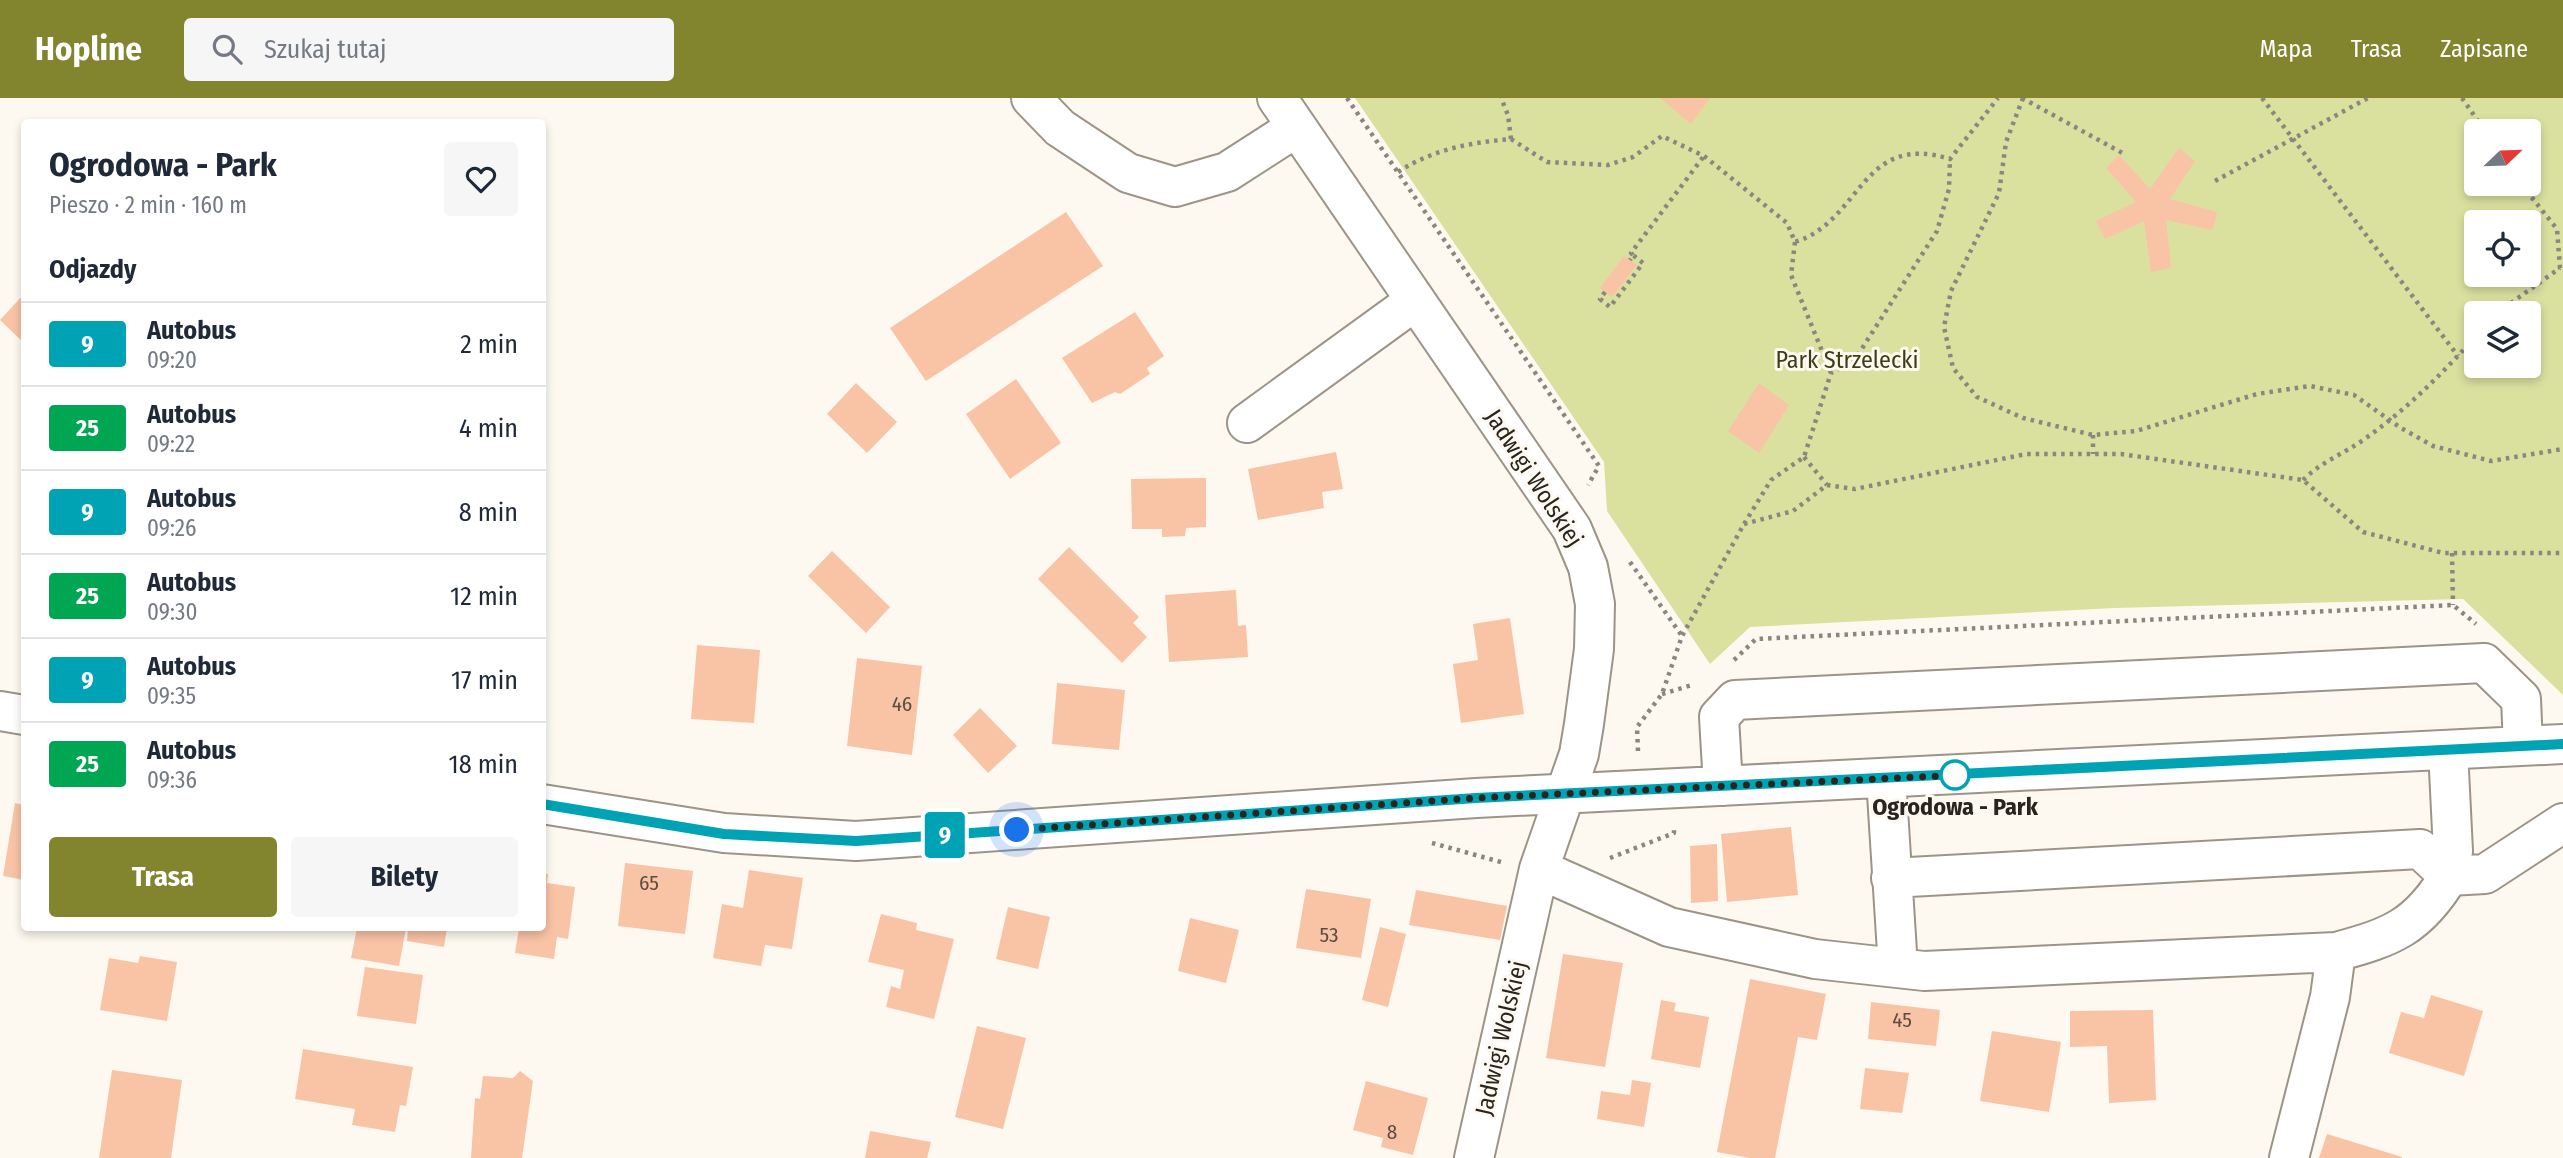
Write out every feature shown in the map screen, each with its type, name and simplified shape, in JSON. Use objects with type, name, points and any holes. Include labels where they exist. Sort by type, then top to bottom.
[{"type":"street","points":[[1031,98],[1060,128],[1128,173],[1175,187],[1227,172],[1287,113]]},
{"type":"street","name":"Jadwigi Wolskiej","points":[[1287,113],[1572,529],[1588,567],[1595,604],[1594,649],[1579,754],[1564,794],[1523,867],[1474,1158]]},
{"type":"street","points":[[1247,423],[1415,301]]},
{"type":"street","points":[[1723,786],[1720,717],[1735,699],[2484,663],[2521,699],[2523,746]]},
{"type":"street","points":[[0,711],[21,714]]},
{"type":"street","points":[[546,805],[724,834],[856,841],[1564,794],[2563,744]]},
{"type":"street","points":[[1523,867],[1670,927],[1815,958],[1924,971],[2336,952],[2386,939],[2432,905],[2449,876],[2453,851],[2448,750]]},
{"type":"street","points":[[1886,778],[1898,968]]},
{"type":"street","points":[[1891,878],[2420,849],[2449,876],[2485,874],[2563,823]]},
{"type":"street","points":[[2289,1158],[2330,997],[2336,952]]},
{"type":"path","points":[[1347,98],[1599,466],[1583,494]]},
{"type":"path","points":[[1501,98],[1508,115],[1511,139]]},
{"type":"path","points":[[1831,373],[1854,361],[1937,231],[1949,189],[1950,159],[1998,98]]},
{"type":"path","points":[[2126,155],[2022,98],[2006,142],[1998,193],[1951,291],[1944,327],[1952,368],[1977,397],[2023,418],[2093,435],[2136,431],[2257,394],[2310,386],[2354,395],[2433,446],[2491,461],[2563,449]]},
{"type":"path","points":[[2262,98],[2458,356]]},
{"type":"path","points":[[2215,181],[2368,98]]},
{"type":"path","points":[[2462,98],[2477,119]]},
{"type":"path","points":[[1398,172],[1423,156],[1460,144],[1511,139],[1547,162],[1608,165],[1633,157],[1662,136],[1704,156],[1787,223],[1795,242],[1791,275],[1831,373],[1804,457],[1771,480],[1682,636],[1661,694],[1637,727],[1638,762]]},
{"type":"path","points":[[1795,242],[1812,237],[1887,160],[1906,152],[1929,152],[1950,159]]},
{"type":"path","points":[[1605,292],[1600,299],[1610,307],[1643,263],[1631,258],[1631,254],[1704,156]]},
{"type":"path","points":[[2515,301],[2562,269],[2557,229],[2531,196]]},
{"type":"path","points":[[2557,229],[2563,225]]},
{"type":"path","points":[[2303,480],[2319,464],[2365,439],[2432,386],[2464,349]]},
{"type":"path","points":[[2093,435],[2093,454]]},
{"type":"path","points":[[1804,457],[1828,485],[1855,489],[2026,454],[2121,454],[2303,480],[2363,533],[2452,553],[2563,553]]},
{"type":"path","points":[[1744,524],[1793,511],[1828,485]]},
{"type":"path","points":[[1732,663],[1756,639],[2454,606],[2452,553]]},
{"type":"path","points":[[1629,560],[1682,636]]},
{"type":"path","points":[[1661,694],[1705,682]]},
{"type":"path","points":[[1597,862],[1674,834],[1674,815]]},
{"type":"path","points":[[1427,841],[1523,867]]},
{"type":"green space","name":"Park Strzelecki","points":[[1355,98],[2563,98],[2563,695],[2463,599],[2115,608],[1750,627],[1710,664],[1607,511],[1604,462]]},
{"type":"building","points":[[1660,98],[1710,98],[1691,124]]},
{"type":"building","points":[[2179,148],[2195,161],[2170,199],[2217,212],[2213,230],[2166,220],[2171,268],[2151,272],[2144,221],[2105,239],[2096,221],[2136,202],[2106,168],[2119,155],[2150,189]]},
{"type":"building","points":[[1066,212],[1103,266],[926,381],[890,328]]},
{"type":"building","points":[[1624,256],[1637,265],[1612,297],[1600,288]]},
{"type":"building","points":[[21,297],[21,340],[0,320]]},
{"type":"building","points":[[1135,312],[1164,356],[1147,368],[1150,374],[1120,394],[1115,392],[1092,403],[1062,358]]},
{"type":"building","points":[[1016,379],[1061,443],[1010,479],[966,414]]},
{"type":"building","points":[[856,383],[897,422],[867,453],[827,414]]},
{"type":"building","points":[[1759,383],[1789,405],[1759,453],[1728,431]]},
{"type":"building","points":[[1336,452],[1343,489],[1322,492],[1324,508],[1258,520],[1248,469]]},
{"type":"building","points":[[1206,478],[1206,527],[1186,528],[1185,536],[1162,537],[1162,529],[1132,529],[1131,479]]},
{"type":"building","points":[[1069,547],[1139,617],[1133,623],[1147,637],[1122,663],[1038,579]]},
{"type":"building","points":[[832,551],[890,607],[866,633],[808,576]]},
{"type":"building","points":[[1236,590],[1238,626],[1246,625],[1248,657],[1169,662],[1165,595]]},
{"type":"building","points":[[1510,618],[1524,714],[1461,723],[1453,664],[1478,660],[1473,624]]},
{"type":"building","points":[[697,645],[760,650],[754,723],[691,719]]},
{"type":"building","points":[[857,658],[922,666],[912,755],[847,746]]},
{"type":"building","points":[[1057,683],[1125,690],[1119,750],[1052,744]]},
{"type":"building","points":[[980,708],[1017,746],[988,773],[953,735]]},
{"type":"building","points":[[15,803],[21,804],[21,879],[3,876]]},
{"type":"building","points":[[1791,827],[1798,895],[1727,902],[1721,834]]},
{"type":"building","points":[[1717,844],[1718,901],[1691,903],[1690,846]]},
{"type":"building","points":[[625,863],[693,871],[685,934],[618,926]]},
{"type":"building","points":[[749,870],[803,878],[792,949],[765,945],[761,966],[713,958],[722,904],[743,908]]},
{"type":"building","points":[[546,874],[547,883],[575,887],[568,939],[557,937],[554,959],[515,953],[519,931],[546,931]]},
{"type":"building","points":[[1306,889],[1371,899],[1361,958],[1296,948]]},
{"type":"building","points":[[1416,890],[1507,906],[1500,940],[1409,925]]},
{"type":"building","points":[[1008,907],[1050,917],[1038,969],[996,959]]},
{"type":"building","points":[[881,914],[917,923],[916,930],[954,939],[934,1019],[886,1007],[891,986],[900,989],[904,970],[868,962]]},
{"type":"building","points":[[1190,918],[1239,930],[1226,983],[1178,971]]},
{"type":"building","points":[[1380,927],[1406,934],[1388,1007],[1362,1000]]},
{"type":"building","points":[[356,931],[405,931],[399,966],[351,958]]},
{"type":"building","points":[[408,931],[447,931],[444,947],[407,941]]},
{"type":"building","points":[[1563,954],[1623,963],[1605,1067],[1546,1058]]},
{"type":"building","points":[[140,956],[177,962],[167,1021],[100,1010],[109,958],[138,963]]},
{"type":"building","points":[[365,967],[423,975],[416,1024],[357,1016]]},
{"type":"building","points":[[1750,979],[1826,994],[1817,1040],[1798,1037],[1775,1158],[1750,1158],[1717,1152]]},
{"type":"building","points":[[2431,995],[2483,1011],[2464,1076],[2389,1053],[2401,1012],[2424,1018]]},
{"type":"building","points":[[1661,1000],[1676,1003],[1674,1011],[1709,1017],[1700,1068],[1651,1059]]},
{"type":"building","points":[[1871,1002],[1940,1010],[1936,1046],[1868,1039]]},
{"type":"building","points":[[2153,1010],[2156,1100],[2109,1103],[2107,1046],[2070,1047],[2070,1011]]},
{"type":"building","points":[[977,1026],[1026,1038],[1003,1129],[955,1117]]},
{"type":"building","points":[[1992,1031],[2061,1042],[2049,1112],[1980,1101]]},
{"type":"building","points":[[303,1049],[413,1067],[406,1106],[400,1105],[395,1132],[352,1125],[355,1109],[295,1099]]},
{"type":"building","points":[[1865,1068],[1909,1073],[1902,1113],[1860,1109]]},
{"type":"building","points":[[112,1070],[182,1080],[171,1158],[99,1158]]},
{"type":"building","points":[[520,1071],[533,1081],[522,1158],[471,1158],[475,1098],[480,1099],[483,1076],[513,1078]]},
{"type":"building","points":[[1632,1080],[1651,1083],[1644,1127],[1597,1119],[1601,1091],[1630,1095]]},
{"type":"building","points":[[1366,1081],[1428,1098],[1413,1155],[1381,1147],[1383,1138],[1353,1130]]},
{"type":"building","points":[[870,1131],[931,1142],[927,1158],[865,1158]]},
{"type":"building","points":[[2327,1134],[2402,1157],[2402,1158],[2319,1158]]},
{"type":"bus line","name":"9","points":[[546,805],[724,834],[856,841],[1476,798],[2563,744]]},
{"type":"place","name":"Ogrodowa - Park","points":[[1955,775]]},
{"type":"route","points":[[1017,830],[1476,798],[1959,775],[1955,775]]}]
